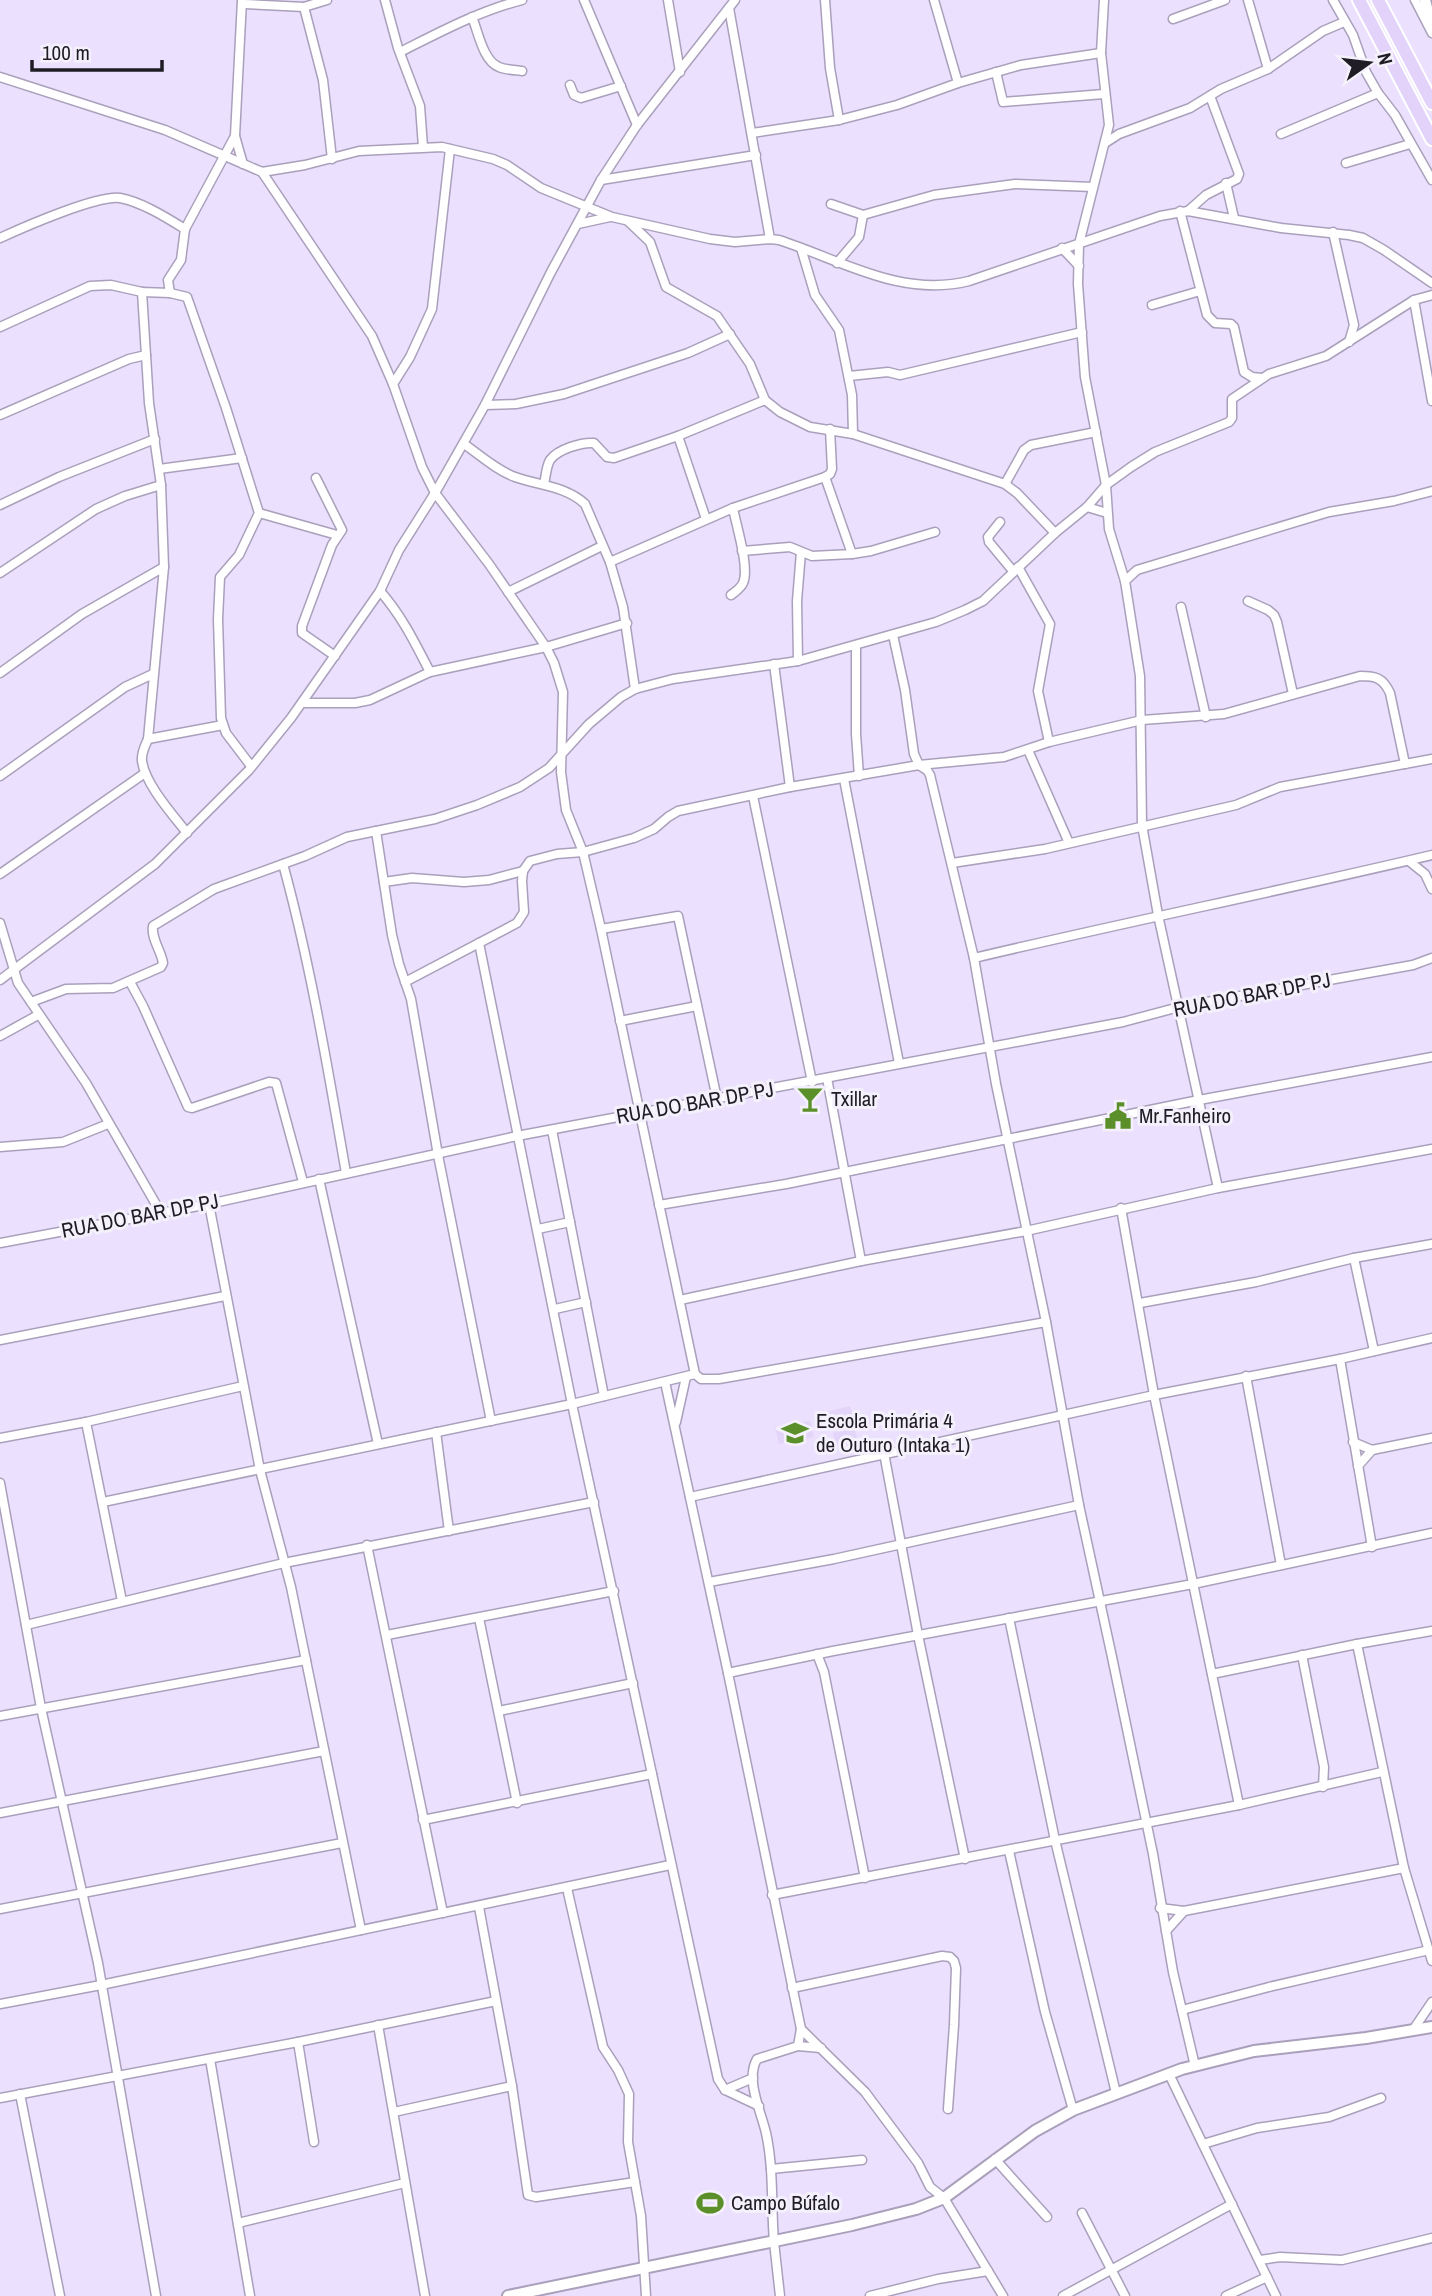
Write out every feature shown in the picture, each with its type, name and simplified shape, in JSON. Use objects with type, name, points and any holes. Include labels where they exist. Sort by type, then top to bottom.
[{"type":"main road","points":[[1359,0],[1432,139]]},
{"type":"main road","points":[[1378,0],[1432,103]]},
{"type":"street","points":[[243,164],[235,135],[243,2],[304,7],[327,0]]},
{"type":"street","points":[[385,0],[420,106],[423,148]]},
{"type":"street","points":[[400,52],[472,17],[522,0]]},
{"type":"street","points":[[583,0],[637,125]]},
{"type":"street","points":[[668,0],[680,72]]},
{"type":"street","points":[[825,0],[830,68],[839,120]]},
{"type":"street","points":[[934,0],[958,83]]},
{"type":"street","points":[[1104,0],[1101,52],[1109,124],[1079,244],[1078,284],[1087,388],[1106,485],[1107,513],[1125,581],[1140,676],[1142,720],[1139,774],[1142,825],[1158,915],[1218,1188]]},
{"type":"street","points":[[1173,19],[1225,0]]},
{"type":"street","points":[[1248,0],[1268,69]]},
{"type":"street","points":[[1333,0],[1353,34],[1366,72],[1395,115],[1432,180]]},
{"type":"street","points":[[1415,0],[1432,33]]},
{"type":"street","points":[[1425,0],[1432,27]]},
{"type":"street","points":[[0,979],[155,864],[251,766],[302,703],[380,591],[399,550],[485,405],[545,284],[601,180],[637,125],[734,2]]},
{"type":"street","points":[[734,2],[752,133],[771,239]]},
{"type":"street","points":[[304,7],[323,80],[332,159]]},
{"type":"street","points":[[472,17],[492,63],[498,67],[522,71]]},
{"type":"street","points":[[1105,143],[1119,134],[1190,108],[1221,89],[1268,69],[1323,31],[1344,22]]},
{"type":"street","points":[[752,133],[839,120],[897,105],[958,83],[1021,65],[1101,52]]},
{"type":"street","points":[[996,72],[1003,102],[1104,94]]},
{"type":"street","points":[[0,78],[165,130],[262,172],[372,336],[435,493],[489,564],[546,647],[563,692],[562,755],[566,810],[583,852],[601,929],[680,1300],[691,1376],[675,1427]]},
{"type":"street","points":[[570,85],[574,95],[581,98],[621,86]]},
{"type":"street","points":[[1280,134],[1378,93]]},
{"type":"street","points":[[1184,211],[1206,195],[1237,179],[1239,174],[1210,96]]},
{"type":"street","points":[[1109,124],[1119,134]]},
{"type":"street","points":[[170,293],[168,280],[181,260],[185,229],[235,135]]},
{"type":"street","points":[[1346,163],[1410,144]]},
{"type":"street","points":[[262,172],[332,159],[359,151],[450,149],[507,164],[541,188],[612,217],[710,239],[735,242],[771,239],[890,280],[915,284],[954,285],[1160,216],[1184,211],[1281,228],[1333,232],[1363,238],[1432,282]]},
{"type":"street","points":[[393,384],[410,357],[432,309],[450,149]]},
{"type":"street","points":[[601,180],[756,155]]},
{"type":"street","points":[[1226,183],[1234,218]]},
{"type":"street","points":[[831,204],[863,215],[934,195],[1015,184],[1093,187]]},
{"type":"street","points":[[0,238],[62,213],[119,198],[185,229]]},
{"type":"street","points":[[1184,211],[1200,291],[1211,320],[1234,327],[1248,387]]},
{"type":"street","points":[[837,263],[859,237],[863,215]]},
{"type":"street","points":[[578,224],[612,217]]},
{"type":"street","points":[[628,221],[650,242],[666,287],[718,316],[750,364],[765,400],[780,412],[810,427],[853,434],[1005,484],[1055,533]]},
{"type":"street","points":[[650,242],[658,226]]},
{"type":"street","points":[[1333,232],[1354,325],[1349,342]]},
{"type":"street","points":[[801,248],[815,295],[839,330],[849,376],[853,434]]},
{"type":"street","points":[[1062,248],[1079,266]]},
{"type":"street","points":[[0,327],[90,286],[111,285],[187,297],[259,513],[239,555],[220,577],[219,685],[223,725],[251,766]]},
{"type":"street","points":[[1152,305],[1200,291]]},
{"type":"street","points":[[142,292],[149,403],[162,485],[164,567],[148,739],[142,754],[145,773],[187,833]]},
{"type":"street","points":[[31,1002],[66,989],[113,988],[161,967],[163,963],[152,933],[153,926],[214,889],[283,864],[346,836],[435,819],[477,805],[520,786],[549,768],[589,724],[621,697],[635,689],[673,679],[798,661],[892,635],[965,610],[983,601],[1055,533],[1087,508],[1106,485],[1155,452],[1229,422],[1232,418],[1232,399],[1248,387],[1283,369],[1326,356],[1414,300],[1432,295]]},
{"type":"street","points":[[1414,300],[1432,401]]},
{"type":"street","points":[[849,376],[888,372],[900,375],[1082,332]]},
{"type":"street","points":[[485,405],[501,406],[539,401],[564,394],[666,361],[730,334]]},
{"type":"street","points":[[0,415],[129,359],[146,355]]},
{"type":"street","points":[[1244,372],[1252,377],[1263,378]]},
{"type":"street","points":[[544,484],[550,460],[556,454],[571,448],[594,443],[607,457],[614,458],[678,436],[765,400]]},
{"type":"street","points":[[610,562],[733,508],[830,474],[830,429]]},
{"type":"street","points":[[1005,484],[1024,450],[1031,445],[1096,432]]},
{"type":"street","points":[[678,436],[706,519]]},
{"type":"street","points":[[0,505],[59,477],[155,439]]},
{"type":"street","points":[[464,444],[515,477],[544,484],[585,504],[610,562],[626,623],[635,689]]},
{"type":"street","points":[[159,469],[242,457]]},
{"type":"street","points":[[825,477],[852,554]]},
{"type":"street","points":[[316,478],[342,530],[337,535],[302,626],[302,633],[335,656]]},
{"type":"street","points":[[0,573],[96,509],[125,496],[162,485]]},
{"type":"street","points":[[1125,581],[1137,570],[1319,514],[1394,501],[1432,491]]},
{"type":"street","points":[[731,595],[745,580],[733,508]]},
{"type":"street","points":[[1087,508],[1107,513]]},
{"type":"street","points":[[259,513],[337,535]]},
{"type":"street","points":[[1000,522],[988,537],[1016,569],[1050,624],[1038,691],[1049,741]]},
{"type":"street","points":[[742,551],[790,547],[812,556],[852,554],[935,532]]},
{"type":"street","points":[[508,592],[602,546]]},
{"type":"street","points":[[798,661],[797,601],[801,552]]},
{"type":"street","points":[[1120,565],[1137,570]]},
{"type":"street","points":[[0,673],[82,614],[164,567]]},
{"type":"street","points":[[380,591],[408,628],[430,672]]},
{"type":"street","points":[[1248,601],[1274,615],[1293,694]]},
{"type":"street","points":[[1181,607],[1206,717]]},
{"type":"street","points":[[302,703],[355,703],[370,700],[430,672],[546,647],[626,623]]},
{"type":"street","points":[[892,635],[905,690],[914,754],[919,765],[930,775],[974,958],[1079,1505],[1153,1854],[1160,1908],[1195,2066]]},
{"type":"street","points":[[856,645],[859,776]]},
{"type":"street","points":[[774,664],[790,787]]},
{"type":"street","points":[[0,776],[125,687],[153,674]]},
{"type":"street","points":[[405,982],[517,923],[524,912],[523,871],[530,862],[544,857],[583,852],[644,834],[678,811],[790,787],[919,765],[1004,757],[1049,741],[1142,720],[1206,717],[1360,676],[1380,678],[1385,683],[1390,693],[1405,764]]},
{"type":"street","points":[[148,739],[223,725]]},
{"type":"street","points":[[1028,750],[1069,843]]},
{"type":"street","points":[[952,863],[1069,843],[1236,805],[1280,787],[1432,759]]},
{"type":"street","points":[[0,874],[145,773]]},
{"type":"street","points":[[844,779],[899,1063]]},
{"type":"street","points":[[753,796],[811,1082]]},
{"type":"street","points":[[376,831],[393,935],[411,999],[438,1155],[491,1421]]},
{"type":"street","points":[[974,958],[1158,915],[1317,883],[1429,855],[1425,874]]},
{"type":"street","points":[[1409,861],[1425,874],[1432,889]]},
{"type":"street","points":[[283,864],[321,1032],[346,1173]]},
{"type":"street","points":[[384,882],[412,878],[464,882],[489,880],[523,871]]},
{"type":"street","points":[[510,874],[522,881]]},
{"type":"street","points":[[601,929],[678,916],[717,1099]]},
{"type":"street","points":[[0,923],[18,983],[86,1083],[161,1213]]},
{"type":"street","points":[[479,943],[555,1309],[572,1404],[718,2078],[725,2090],[759,2106]]},
{"type":"street","name":"RUA DO BAR DP PJ","points":[[0,1243],[209,1204],[552,1129],[1124,1022],[1179,1007],[1413,965],[1432,958]]},
{"type":"street","points":[[130,982],[188,1107],[192,1108],[270,1082],[276,1083],[303,1182]]},
{"type":"street","points":[[620,1021],[697,1006]]},
{"type":"street","points":[[0,1037],[38,1015]]},
{"type":"street","points":[[659,1205],[786,1184],[1199,1100],[1432,1058]]},
{"type":"street","points":[[827,1079],[861,1261]]},
{"type":"street","points":[[0,1147],[63,1142],[108,1124]]},
{"type":"street","points":[[552,1129],[604,1396]]},
{"type":"street","points":[[680,1300],[861,1261],[1026,1231],[1218,1188],[1432,1149]]},
{"type":"street","points":[[319,1179],[378,1444]]},
{"type":"street","points":[[209,1204],[260,1470],[306,1660],[361,1930]]},
{"type":"street","points":[[1121,1208],[1154,1395],[1239,1805]]},
{"type":"street","points":[[538,1229],[570,1222]]},
{"type":"street","points":[[1139,1303],[1256,1282],[1354,1258],[1432,1244]]},
{"type":"street","points":[[1354,1258],[1374,1351]]},
{"type":"street","points":[[0,1340],[225,1296]]},
{"type":"street","points":[[555,1309],[586,1302]]},
{"type":"street","points":[[103,1502],[572,1404],[691,1376],[701,1380],[719,1379],[1046,1322]]},
{"type":"street","points":[[690,1497],[1154,1395],[1432,1338]]},
{"type":"street","points":[[1340,1359],[1372,1546]]},
{"type":"street","points":[[1245,1376],[1281,1564]]},
{"type":"street","points":[[665,1382],[801,2029],[798,2046]]},
{"type":"street","points":[[0,1438],[86,1422],[243,1386]]},
{"type":"street","points":[[86,1422],[122,1601]]},
{"type":"street","points":[[436,1432],[449,1531]]},
{"type":"street","points":[[1353,1442],[1372,1450],[1432,1438]]},
{"type":"street","points":[[1358,1466],[1372,1450]]},
{"type":"street","points":[[884,1453],[918,1635],[965,1859]]},
{"type":"street","points":[[0,1483],[41,1708],[98,1963],[156,2296]]},
{"type":"street","points":[[26,1625],[367,1545],[594,1503]]},
{"type":"street","points":[[709,1582],[834,1559],[1079,1505]]},
{"type":"street","points":[[728,1673],[1193,1584],[1432,1533]]},
{"type":"street","points":[[367,1545],[443,1913]]},
{"type":"street","points":[[387,1636],[614,1591]]},
{"type":"street","points":[[479,1618],[517,1802]]},
{"type":"street","points":[[1009,1618],[1055,1840],[1116,2094]]},
{"type":"street","points":[[1212,1674],[1357,1644],[1432,1632]]},
{"type":"street","points":[[1357,1644],[1404,1868],[1432,1961]]},
{"type":"street","points":[[824,1672],[833,1651]]},
{"type":"street","points":[[817,1654],[824,1672],[865,1878]]},
{"type":"street","points":[[1302,1655],[1324,1767],[1323,1787]]},
{"type":"street","points":[[0,1716],[306,1660]]},
{"type":"street","points":[[499,1711],[633,1683]]},
{"type":"street","points":[[0,1813],[324,1751]]},
{"type":"street","points":[[1324,1767],[1340,1782]]},
{"type":"street","points":[[772,1895],[1146,1824],[1382,1772]]},
{"type":"street","points":[[423,1821],[652,1774]]},
{"type":"street","points":[[0,1909],[342,1843]]},
{"type":"street","points":[[1009,1850],[1042,2000],[1073,2110]]},
{"type":"street","points":[[0,2004],[89,1988],[670,1865]]},
{"type":"street","points":[[1160,1908],[1184,1911],[1404,1868]]},
{"type":"street","points":[[567,1888],[603,2047],[629,2094],[628,2142],[646,2267],[646,2296]]},
{"type":"street","points":[[479,1907],[512,2087],[528,2194],[536,2197],[635,2182]]},
{"type":"street","points":[[1166,1931],[1184,1911]]},
{"type":"street","points":[[1182,2010],[1429,1950]]},
{"type":"street","points":[[792,1988],[942,1956],[950,1957],[956,1968],[948,2109]]},
{"type":"street","points":[[89,1988],[98,1963]]},
{"type":"street","points":[[0,2098],[298,2042],[496,2001]]},
{"type":"street","points":[[1413,2030],[1432,2001]]},
{"type":"street","points":[[378,2025],[425,2296]]},
{"type":"street","points":[[509,2296],[877,2218],[944,2198],[1035,2131],[1073,2110],[1195,2066],[1254,2051],[1367,2038],[1432,2027]]},
{"type":"street","points":[[801,2029],[864,2092],[918,2163],[930,2187],[944,2198],[1003,2296]]},
{"type":"street","points":[[298,2042],[314,2142]]},
{"type":"street","points":[[780,2296],[771,2169],[753,2067],[758,2059],[798,2046],[821,2048]]},
{"type":"street","points":[[210,2059],[250,2296]]},
{"type":"street","points":[[1169,2074],[1276,2296]]},
{"type":"street","points":[[725,2090],[753,2078]]},
{"type":"street","points":[[394,2112],[512,2087]]},
{"type":"street","points":[[20,2094],[60,2296]]},
{"type":"street","points":[[1203,2144],[1257,2128],[1329,2118],[1381,2098]]},
{"type":"street","points":[[995,2159],[1047,2217]]},
{"type":"street","points":[[771,2169],[862,2160]]},
{"type":"street","points":[[237,2223],[405,2183]]},
{"type":"street","points":[[1063,2296],[1232,2204]]},
{"type":"street","points":[[1082,2213],[1125,2296]]},
{"type":"street","points":[[1260,2260],[1280,2257],[1342,2260],[1432,2238]]},
{"type":"street","points":[[870,2296],[939,2279],[988,2271]]},
{"type":"street","points":[[1226,2296],[1267,2277]]},
{"type":"shaded area","name":"Escola Primária 4 de Outuro (Intaka 1)","points":[[850,1406],[854,1420],[821,1428],[818,1414]]},
{"type":"shaded area","name":"Escola Primária 4 de Outuro (Intaka 1)","points":[[810,1421],[814,1437],[779,1444],[775,1428]]},
{"type":"shaded area","points":[[855,1429],[858,1443],[836,1447],[833,1433]]},
{"type":"place","name":"Txillar","points":[[810,1099]]},
{"type":"place","name":"Mr.Fanheiro","points":[[1118,1116]]},
{"type":"place","name":"Escola Primária 4 de Outuro (Intaka 1)","points":[[795,1433]]},
{"type":"place","name":"Campo Búfalo","points":[[710,2203]]}]
